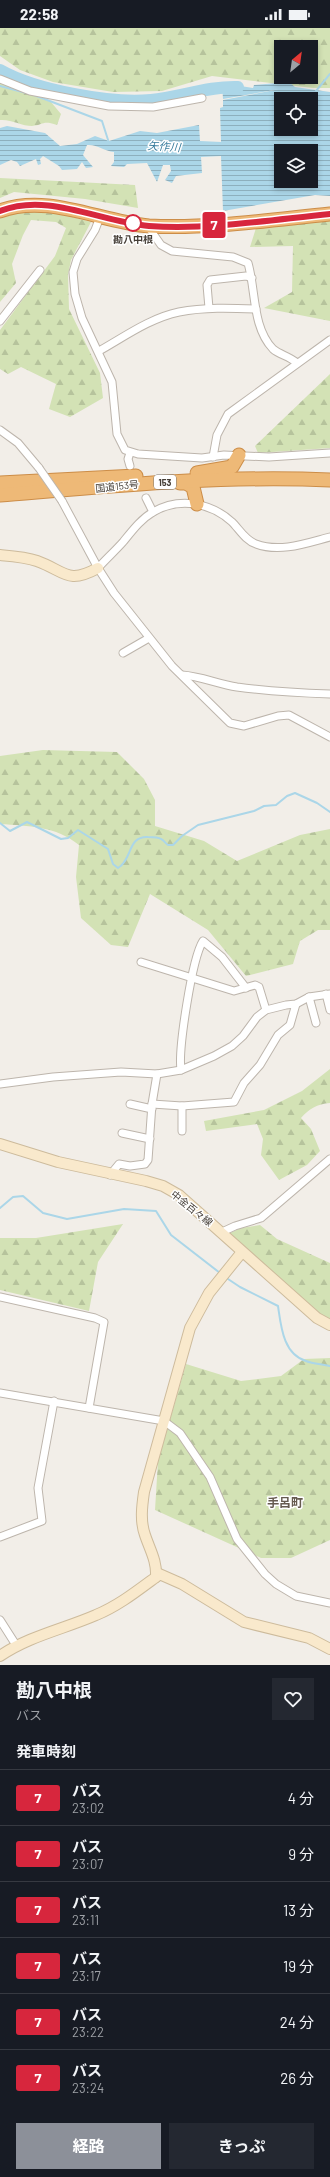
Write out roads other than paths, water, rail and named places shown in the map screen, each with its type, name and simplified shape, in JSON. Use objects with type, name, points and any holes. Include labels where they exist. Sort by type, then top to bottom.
[{"type":"highway","points":[[0,211],[16,206],[42,205],[147,226],[244,223],[330,214]]},
{"type":"highway","name":"153","points":[[197,472],[232,467],[239,455]]},
{"type":"highway","name":"国道153号","points":[[0,482],[197,472],[330,474]]},
{"type":"highway","points":[[197,504],[202,489],[207,483],[237,478]]},
{"type":"highway","name":"国道153号","points":[[0,495],[143,483],[237,478],[330,480]]},
{"type":"highway","points":[[143,483],[186,483],[195,490],[197,504]]},
{"type":"street","points":[[0,79],[30,91],[109,106],[153,107],[202,98]]},
{"type":"street","points":[[100,217],[96,230],[77,259],[73,272],[76,294],[82,318],[99,351],[112,382],[117,434],[122,445],[130,453],[189,458],[239,455],[269,457],[330,453]]},
{"type":"street","points":[[147,226],[161,245],[172,251],[233,257],[248,263],[252,278],[256,309],[262,331],[269,343],[278,353],[290,357],[297,363]]},
{"type":"street","points":[[0,321],[40,270]]},
{"type":"street","points":[[209,308],[207,285],[210,280],[246,276],[252,278]]},
{"type":"street","points":[[99,351],[144,326],[178,312],[209,308],[256,309]]},
{"type":"street","points":[[213,457],[217,435],[228,414],[297,363],[329,344]]},
{"type":"street","points":[[0,430],[18,443],[39,468],[62,501],[98,568],[114,593],[149,638],[182,675],[235,725],[244,726],[278,716],[289,715],[330,737]]},
{"type":"street","points":[[130,453],[128,459],[130,466]]},
{"type":"street","points":[[146,498],[152,512]]},
{"type":"street","points":[[0,555],[35,560],[69,576],[80,576],[98,568],[152,512],[173,504],[197,504],[219,512],[254,544],[269,548],[288,547],[330,537]]},
{"type":"street","points":[[123,653],[149,638]]},
{"type":"street","points":[[182,675],[261,690],[330,694]]},
{"type":"street","points":[[181,1070],[183,1034],[193,977],[203,941],[222,957],[246,988]]},
{"type":"street","points":[[141,962],[234,991],[255,985],[258,988],[266,1010]]},
{"type":"street","points":[[0,1084],[53,1077],[121,1072],[157,1074],[181,1070],[214,1056],[232,1046],[243,1036],[257,1017],[266,1010],[296,1004],[309,997],[328,994],[330,1010]]},
{"type":"street","points":[[309,997],[316,1023]]},
{"type":"street","points":[[130,1104],[182,1106],[234,1102],[244,1083],[260,1065],[278,1035],[290,1025],[296,1004]]},
{"type":"street","points":[[110,1175],[119,1164],[130,1166],[145,1164],[148,1160],[152,1106],[157,1074]]},
{"type":"street","points":[[182,1106],[182,1131]]},
{"type":"street","points":[[122,1133],[150,1139]]},
{"type":"street","name":"中金百々線","points":[[2,1143],[58,1162],[163,1186],[179,1195],[317,1318],[330,1326]]},
{"type":"street","points":[[222,1232],[235,1226],[261,1218],[330,1159]]},
{"type":"street","points":[[156,1576],[157,1565],[144,1534],[141,1510],[164,1421],[190,1328],[209,1293],[242,1252]]},
{"type":"street","points":[[0,1297],[95,1318],[104,1322],[89,1408]]},
{"type":"street","points":[[0,1393],[164,1421],[180,1433],[210,1477],[237,1540],[265,1574],[276,1584],[296,1596],[330,1604]]},
{"type":"street","points":[[0,1537],[42,1521],[38,1488],[54,1402]]},
{"type":"street","points":[[0,1656],[16,1645],[98,1615],[120,1604],[156,1576],[157,1573],[182,1584],[244,1622],[309,1638],[330,1649]]},
{"type":"street","points":[[0,1620],[16,1645]]},
{"type":"water","points":[[222,83],[253,88],[254,85],[291,84],[295,87],[330,92],[330,196],[315,195],[223,211],[221,156],[201,157],[202,173],[176,176],[172,183],[165,180],[171,171],[170,165],[163,165],[157,182],[147,163],[127,164],[124,167],[111,166],[114,162],[114,152],[91,145],[87,145],[83,155],[93,167],[86,168],[82,162],[77,169],[62,170],[59,166],[43,156],[40,159],[41,164],[38,165],[36,159],[20,166],[17,162],[11,160],[0,165],[0,128],[7,126],[45,133],[60,146],[77,144],[95,136],[109,141],[140,131],[157,133],[199,125],[200,141],[221,142],[220,108],[223,107],[223,100],[280,89],[223,99]]},
{"type":"waterway","name":"矢作川","points":[[0,70],[33,84],[74,94],[115,100],[134,101],[162,99],[216,88],[238,87]]},
{"type":"waterway","points":[[316,91],[330,74]]},
{"type":"waterway","points":[[0,86],[26,93]]},
{"type":"waterway","points":[[34,95],[102,121],[109,143]]},
{"type":"waterway","points":[[0,823],[10,831],[27,822],[61,839],[68,838],[78,830],[108,849],[113,864],[118,868],[123,864],[133,844],[141,838],[158,838],[163,840],[168,845],[173,845],[182,836],[198,825],[254,811],[264,806],[276,805],[287,796],[295,793],[317,803],[330,812]]},
{"type":"waterway","points":[[0,1208],[13,1197],[23,1196],[43,1213],[67,1219],[124,1209],[156,1211],[171,1235],[220,1273]]},
{"type":"waterway","points":[[225,1277],[240,1287],[278,1306],[284,1338],[292,1352],[298,1357],[309,1362],[330,1366]]},
{"type":"place","name":"勘八中根","points":[[133,223]]},
{"type":"district","name":"手呂町","points":[[285,1502]]}]
